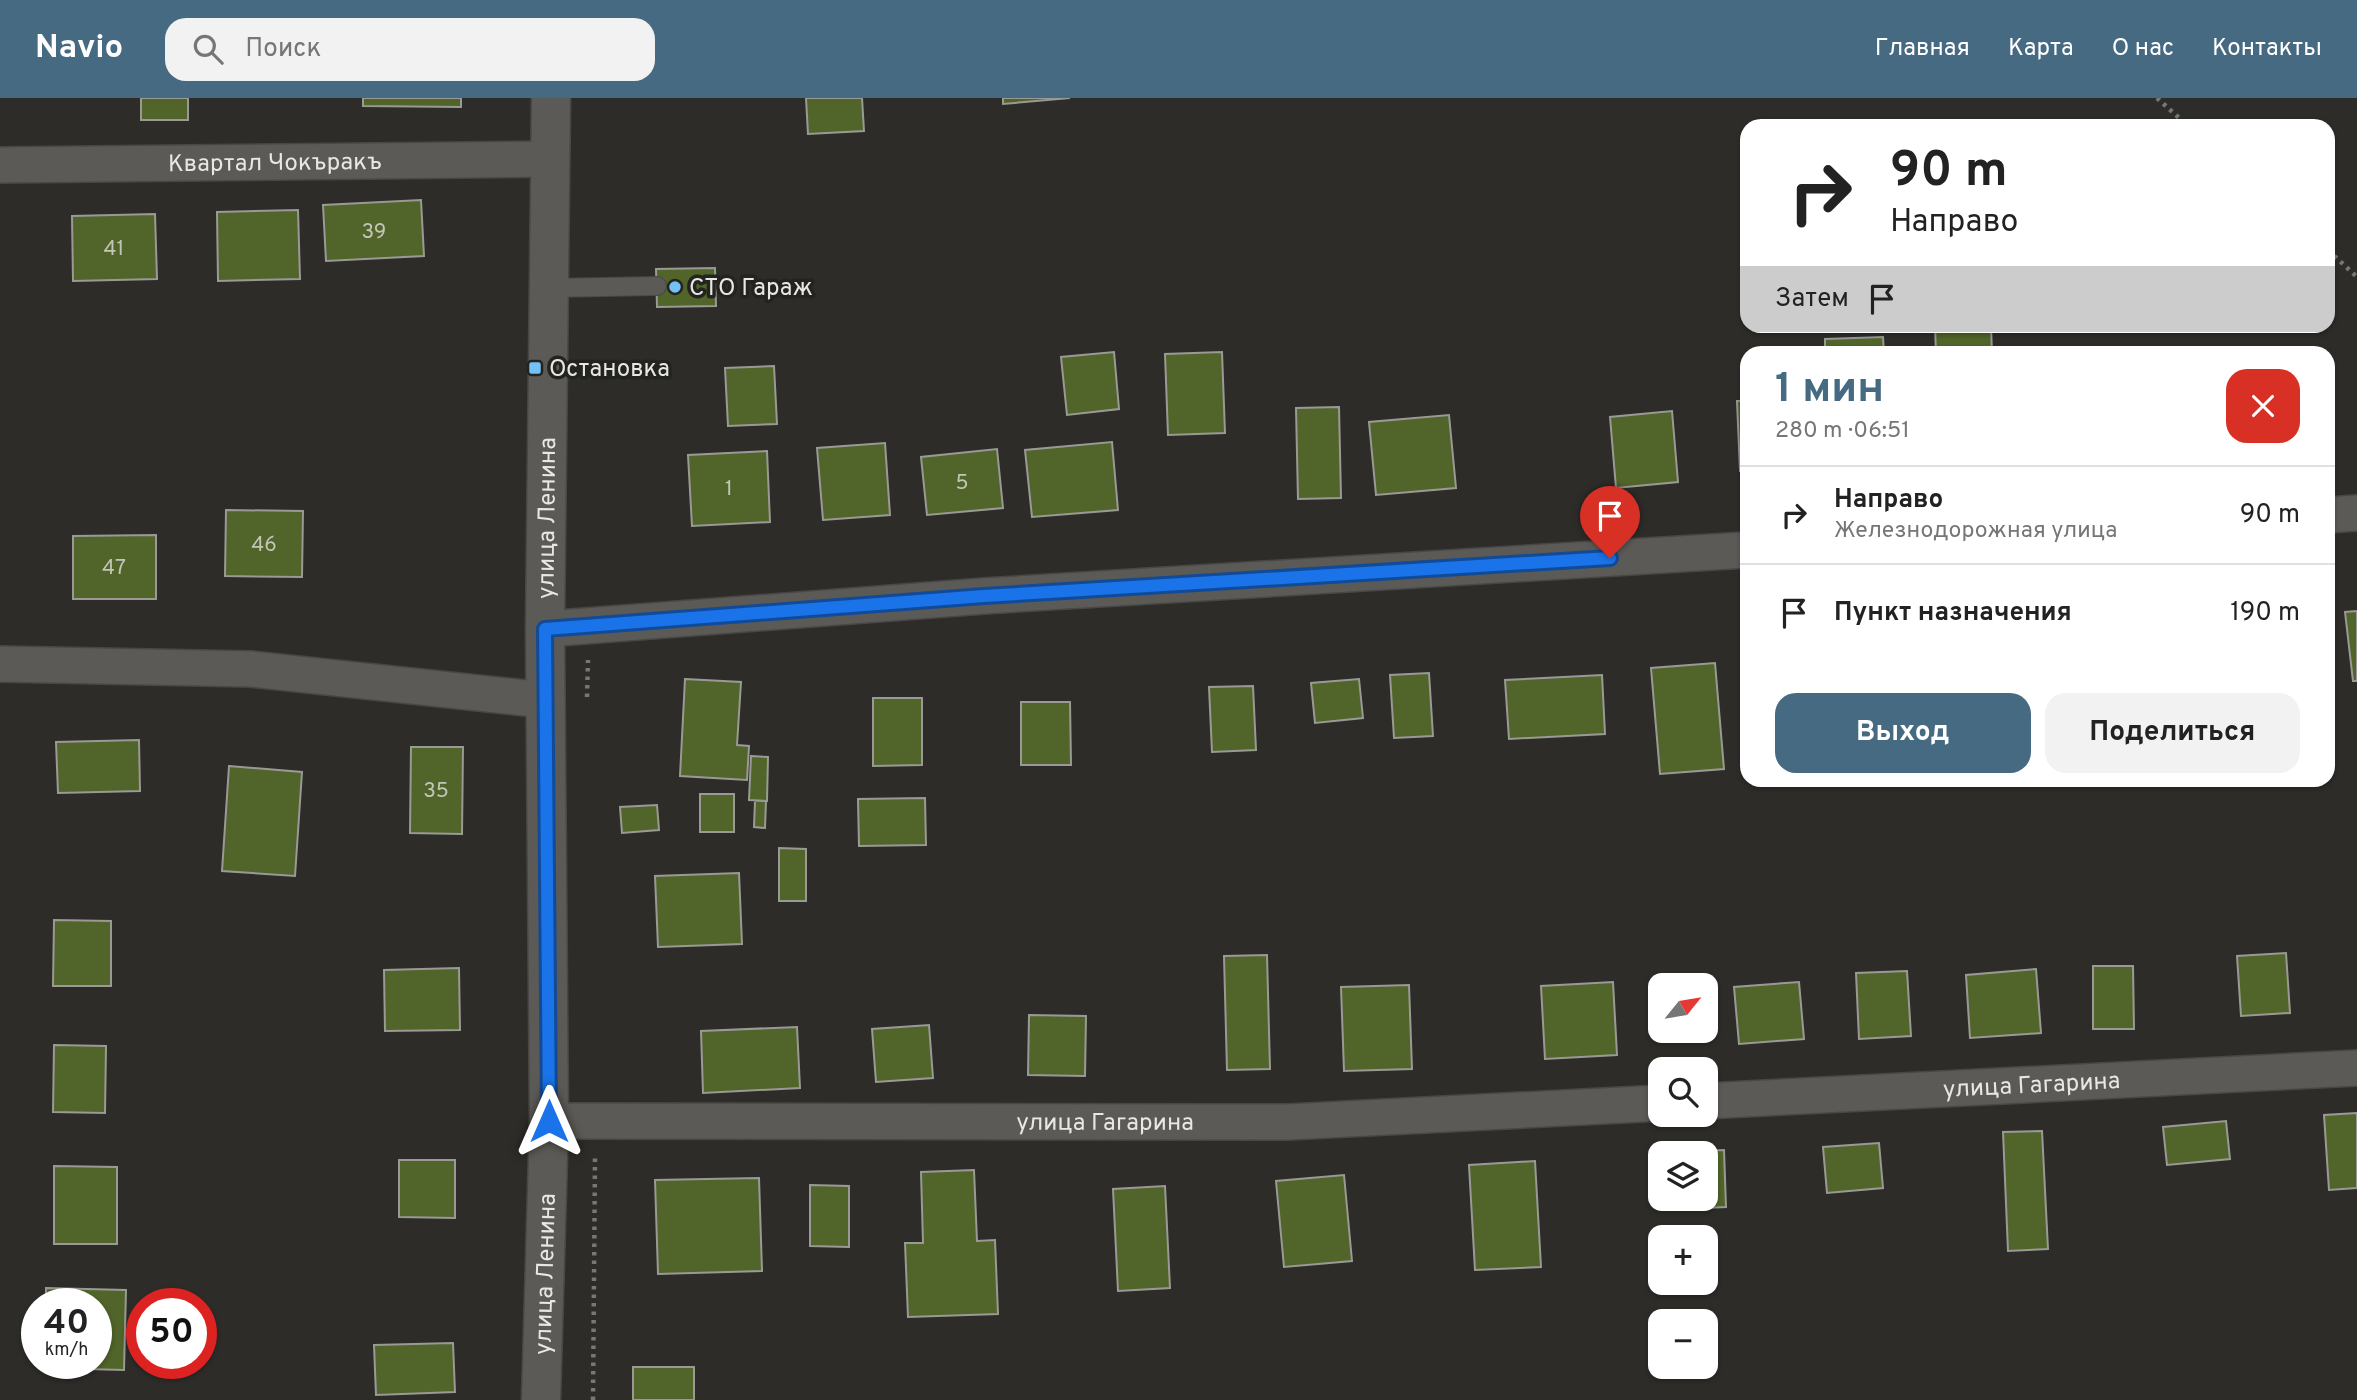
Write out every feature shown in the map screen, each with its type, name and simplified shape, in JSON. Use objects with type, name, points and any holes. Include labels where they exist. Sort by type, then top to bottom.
[{"type":"main road","name":"улица Ленина","points":[[541,1400],[549,1121],[545,629],[551,98]]},
{"type":"street","name":"Квартал Чокъракъ","points":[[0,165],[550,159]]},
{"type":"street","points":[[2335,515],[2357,513]]},
{"type":"street","points":[[545,629],[984,596],[1740,550]]},
{"type":"street","points":[[0,664],[251,668],[545,700]]},
{"type":"street","name":"улица Гагарина","points":[[1718,1100],[2357,1068]]},
{"type":"street","name":"улица Гагарина","points":[[549,1121],[1288,1122],[1648,1104]]},
{"type":"lane","points":[[549,288],[657,286]]},
{"type":"path","points":[[2157,98],[2181,119]]},
{"type":"path","points":[[2335,256],[2357,276]]},
{"type":"path","points":[[593,1400],[595,1121]]},
{"type":"building","points":[[141,98],[188,98],[188,120],[141,120]]},
{"type":"building","points":[[363,98],[461,98],[461,107],[363,106]]},
{"type":"building","points":[[806,98],[862,98],[864,131],[808,134]]},
{"type":"building","points":[[1003,98],[1070,98],[1003,104]]},
{"type":"building","points":[[421,200],[424,256],[326,261],[323,205]]},
{"type":"building","points":[[298,210],[300,279],[218,281],[217,212]]},
{"type":"building","points":[[155,214],[157,279],[73,281],[72,216]]},
{"type":"building","points":[[715,268],[716,306],[657,307],[656,269]]},
{"type":"building","points":[[1935,333],[1991,333],[1992,346],[1936,346]]},
{"type":"building","points":[[1883,337],[1884,346],[1825,346],[1825,339]]},
{"type":"building","points":[[1114,352],[1119,409],[1067,415],[1061,357]]},
{"type":"building","points":[[1222,352],[1225,433],[1168,435],[1165,354]]},
{"type":"building","points":[[774,366],[777,424],[728,426],[725,368]]},
{"type":"building","points":[[1737,401],[1740,401],[1740,471]]},
{"type":"building","points":[[1339,407],[1341,498],[1298,499],[1296,408]]},
{"type":"building","points":[[1672,411],[1678,482],[1616,488],[1610,417]]},
{"type":"building","points":[[1449,415],[1456,488],[1376,495],[1369,422]]},
{"type":"building","points":[[1112,442],[1118,510],[1032,517],[1025,450]]},
{"type":"building","points":[[885,443],[890,515],[823,520],[817,448]]},
{"type":"building","points":[[997,449],[1003,508],[927,515],[921,457]]},
{"type":"building","points":[[767,451],[770,522],[692,526],[688,455]]},
{"type":"building","points":[[226,510],[303,511],[302,577],[225,576]]},
{"type":"building","points":[[156,535],[156,599],[73,599],[73,536]]},
{"type":"building","points":[[2357,611],[2357,681],[2353,681],[2345,612]]},
{"type":"building","points":[[1715,663],[1724,769],[1660,774],[1651,668]]},
{"type":"building","points":[[1429,673],[1433,736],[1394,738],[1390,675]]},
{"type":"building","points":[[1602,675],[1605,734],[1509,739],[1505,680]]},
{"type":"building","points":[[685,679],[741,682],[737,745],[749,746],[747,780],[680,776]]},
{"type":"building","points":[[1359,679],[1363,718],[1315,723],[1311,683]]},
{"type":"building","points":[[1253,686],[1256,750],[1212,752],[1209,687]]},
{"type":"building","points":[[873,698],[922,698],[922,765],[873,766]]},
{"type":"building","points":[[1021,702],[1070,702],[1071,765],[1021,765]]},
{"type":"building","points":[[139,740],[140,791],[58,793],[56,742]]},
{"type":"building","points":[[411,747],[463,747],[462,834],[410,833]]},
{"type":"building","points":[[751,756],[768,757],[767,801],[749,800]]},
{"type":"building","points":[[229,766],[302,772],[295,876],[222,871]]},
{"type":"building","points":[[700,794],[734,794],[734,832],[700,832]]},
{"type":"building","points":[[925,798],[926,845],[859,846],[858,799]]},
{"type":"building","points":[[755,801],[766,801],[765,828],[754,827]]},
{"type":"building","points":[[657,805],[659,830],[622,833],[620,807]]},
{"type":"building","points":[[779,848],[806,849],[806,901],[779,901]]},
{"type":"building","points":[[739,873],[742,944],[658,947],[655,876]]},
{"type":"building","points":[[54,920],[111,921],[111,986],[53,986]]},
{"type":"building","points":[[2286,953],[2290,1013],[2241,1016],[2237,956]]},
{"type":"building","points":[[1267,955],[1270,1069],[1227,1070],[1224,956]]},
{"type":"building","points":[[2093,966],[2133,966],[2134,1029],[2093,1029]]},
{"type":"building","points":[[459,968],[460,1030],[385,1031],[384,970]]},
{"type":"building","points":[[2036,969],[2041,1033],[1970,1038],[1966,975]]},
{"type":"building","points":[[1907,971],[1911,1036],[1859,1039],[1856,973]]},
{"type":"building","points":[[1613,982],[1617,1055],[1545,1059],[1541,986]]},
{"type":"building","points":[[1799,982],[1804,1039],[1739,1044],[1734,987]]},
{"type":"building","points":[[1409,985],[1412,1069],[1344,1071],[1341,987]]},
{"type":"building","points":[[1029,1015],[1086,1016],[1085,1076],[1028,1075]]},
{"type":"building","points":[[929,1025],[933,1078],[876,1082],[872,1029]]},
{"type":"building","points":[[797,1027],[800,1088],[703,1093],[701,1031]]},
{"type":"building","points":[[54,1045],[106,1046],[105,1113],[53,1112]]},
{"type":"building","points":[[2357,1113],[2357,1188],[2329,1190],[2324,1115]]},
{"type":"building","points":[[2226,1121],[2230,1159],[2167,1165],[2163,1127]]},
{"type":"building","points":[[2042,1131],[2048,1249],[2008,1251],[2003,1132]]},
{"type":"building","points":[[1879,1143],[1883,1188],[1827,1193],[1823,1147]]},
{"type":"building","points":[[1718,1150],[1724,1150],[1726,1207],[1718,1207]]},
{"type":"building","points":[[399,1160],[455,1160],[455,1218],[399,1217]]},
{"type":"building","points":[[1535,1161],[1541,1267],[1475,1270],[1469,1165]]},
{"type":"building","points":[[54,1166],[117,1167],[117,1244],[54,1244]]},
{"type":"building","points":[[974,1170],[977,1241],[995,1240],[998,1314],[908,1317],[905,1243],[923,1243],[921,1172]]},
{"type":"building","points":[[1344,1175],[1352,1261],[1284,1267],[1276,1181]]},
{"type":"building","points":[[759,1178],[762,1271],[658,1274],[655,1180]]},
{"type":"building","points":[[810,1185],[849,1186],[849,1247],[810,1246]]},
{"type":"building","points":[[1165,1186],[1170,1288],[1118,1291],[1113,1189]]},
{"type":"building","points":[[112,1290],[126,1290],[124,1370],[112,1370]]},
{"type":"building","points":[[453,1343],[455,1392],[376,1395],[374,1345]]},
{"type":"building","points":[[633,1367],[694,1367],[694,1400],[633,1400]]},
{"type":"place","name":"СТО Гараж","points":[[675,287]]},
{"type":"place","name":"Остановка","points":[[535,368]]},
{"type":"route","points":[[549,1121],[545,629],[984,596],[1610,558]]}]
